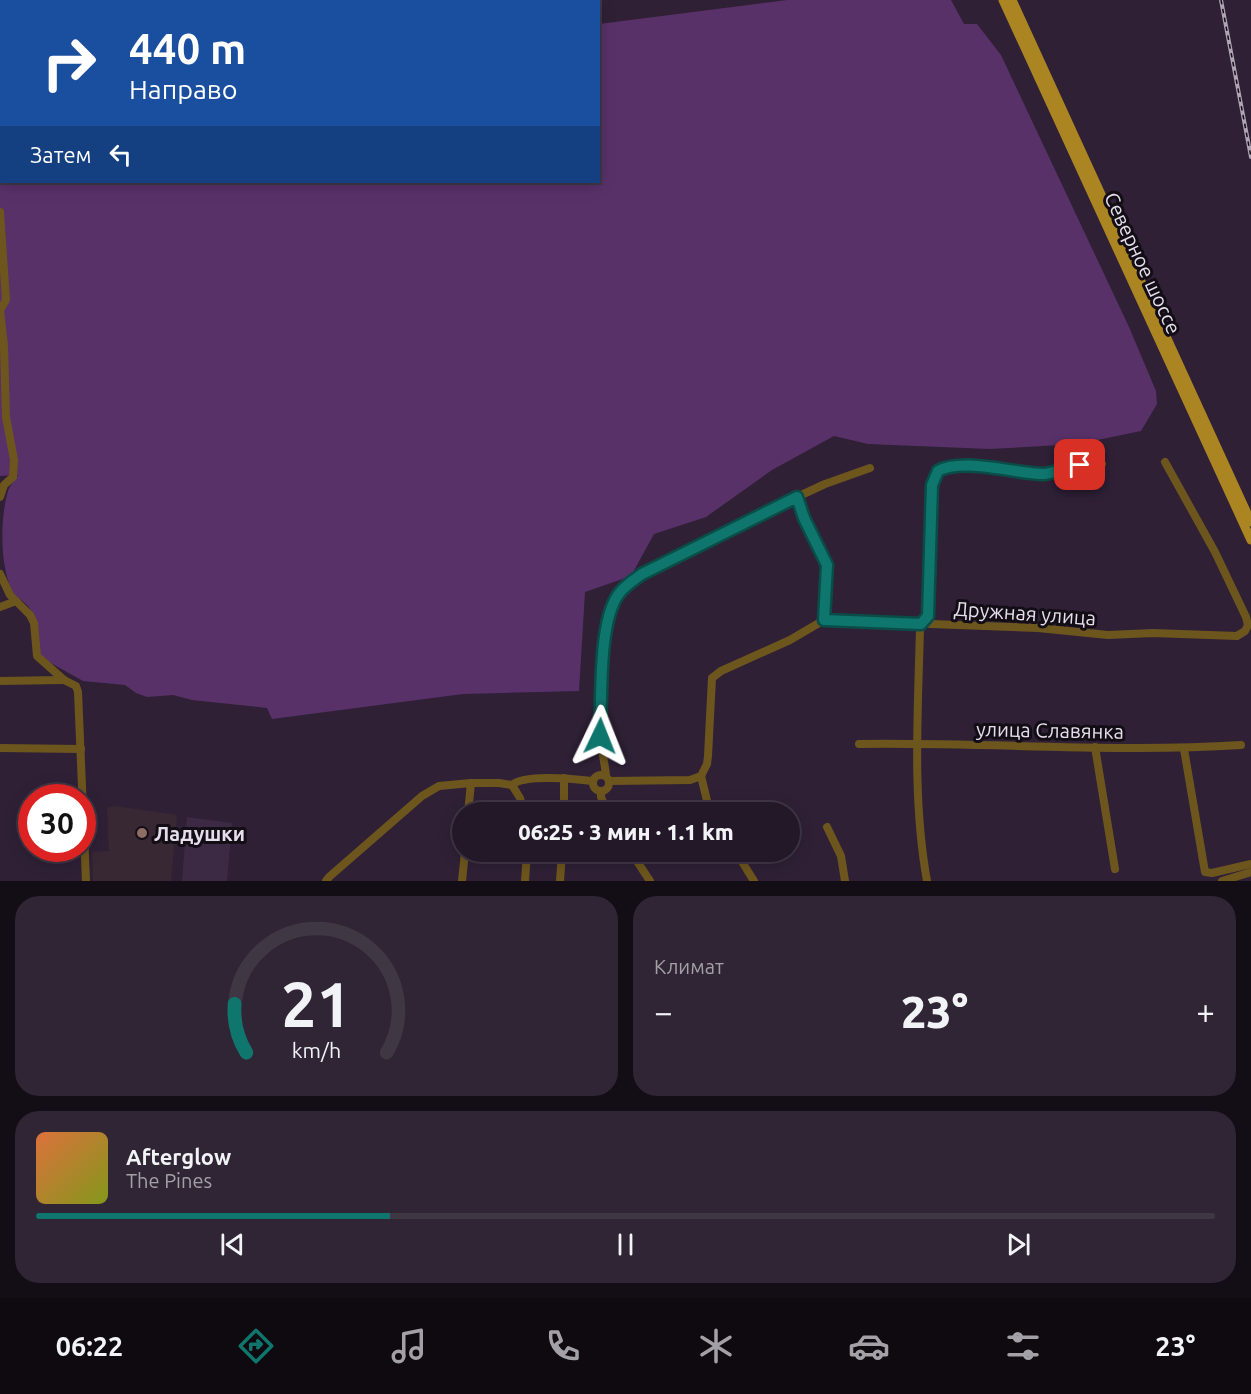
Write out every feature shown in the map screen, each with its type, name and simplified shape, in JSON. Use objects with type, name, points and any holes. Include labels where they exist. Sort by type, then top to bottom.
[{"type":"main road","name":"Северное шоссе","points":[[1003,0],[1251,540]]},
{"type":"main road","name":"Северное шоссе","points":[[1012,0],[1251,522]]},
{"type":"street","points":[[0,212],[3,301],[0,310],[4,346],[2,387],[14,460],[13,477],[4,485],[0,497]]},
{"type":"street","name":"Дружная улица","points":[[824,620],[1038,628],[1108,635],[1153,633],[1238,636],[1248,625],[1246,617],[1215,552],[1165,462]]},
{"type":"street","points":[[927,881],[922,848],[917,743],[920,628],[928,616],[932,485],[938,471],[951,467],[995,467],[1043,474],[1067,466],[1102,464]]},
{"type":"street","points":[[603,802],[602,791],[607,788],[600,736],[604,655],[609,620],[616,597],[642,574],[797,497],[870,468]]},
{"type":"street","points":[[0,478],[13,477]]},
{"type":"street","points":[[707,802],[701,776],[708,756],[712,678],[721,671],[790,640],[824,620],[827,565],[804,518],[797,497]]},
{"type":"street","points":[[0,574],[10,595],[30,615],[34,623],[37,656],[64,680],[76,686],[78,692],[86,881]]},
{"type":"street","points":[[0,607],[16,601]]},
{"type":"street","points":[[0,681],[64,680]]},
{"type":"street","name":"улица Славянка","points":[[859,744],[1184,748],[1241,745]]},
{"type":"street","points":[[1095,747],[1115,869]]},
{"type":"street","points":[[0,748],[81,749]]},
{"type":"street","points":[[1184,748],[1205,872],[1212,873],[1251,864]]},
{"type":"street","points":[[592,781],[599,774],[607,779],[690,780],[701,776]]},
{"type":"street","points":[[328,879],[428,791],[444,785],[499,783],[512,785],[520,780],[564,778],[592,781]]},
{"type":"street","points":[[564,778],[564,802]]},
{"type":"street","points":[[592,781],[594,788],[602,791]]},
{"type":"street","points":[[469,802],[471,783]]},
{"type":"street","points":[[512,785],[521,802]]},
{"type":"street","points":[[826,826],[841,856],[845,881]]},
{"type":"street","points":[[462,881],[464,862]]},
{"type":"street","points":[[525,881],[526,862]]},
{"type":"street","points":[[560,881],[561,862]]},
{"type":"street","points":[[638,862],[650,881]]},
{"type":"street","points":[[742,862],[754,881]]},
{"type":"street","points":[[1222,881],[1251,872]]},
{"type":"shaded area","points":[[787,0],[951,0],[964,24],[977,24],[1001,55],[1129,327],[1156,391],[1157,404],[1141,431],[1078,444],[990,449],[868,444],[834,436],[772,470],[706,517],[654,534],[631,576],[585,592],[579,691],[463,694],[272,719],[267,708],[192,700],[173,695],[147,697],[125,685],[83,681],[49,662],[39,653],[37,628],[31,610],[11,589],[3,554],[5,502],[9,489],[18,475],[0,476],[0,183],[600,183],[600,24]]},
{"type":"shaded area","name":"Ладушки","points":[[115,806],[177,815],[171,881],[93,881],[92,862],[96,862],[96,852],[109,851],[107,808]]},
{"type":"shaded area","points":[[187,817],[232,823],[227,881],[182,881]]},
{"type":"railway","points":[[1221,0],[1251,157]]},
{"type":"place","name":"Ладушки","points":[[142,833]]},
{"type":"route","points":[[600,736],[606,632],[616,597],[642,574],[797,497],[804,518],[827,565],[824,620],[921,624],[928,616],[932,485],[935,474],[943,468],[951,467],[995,467],[1043,474],[1067,466],[1080,465]]}]
